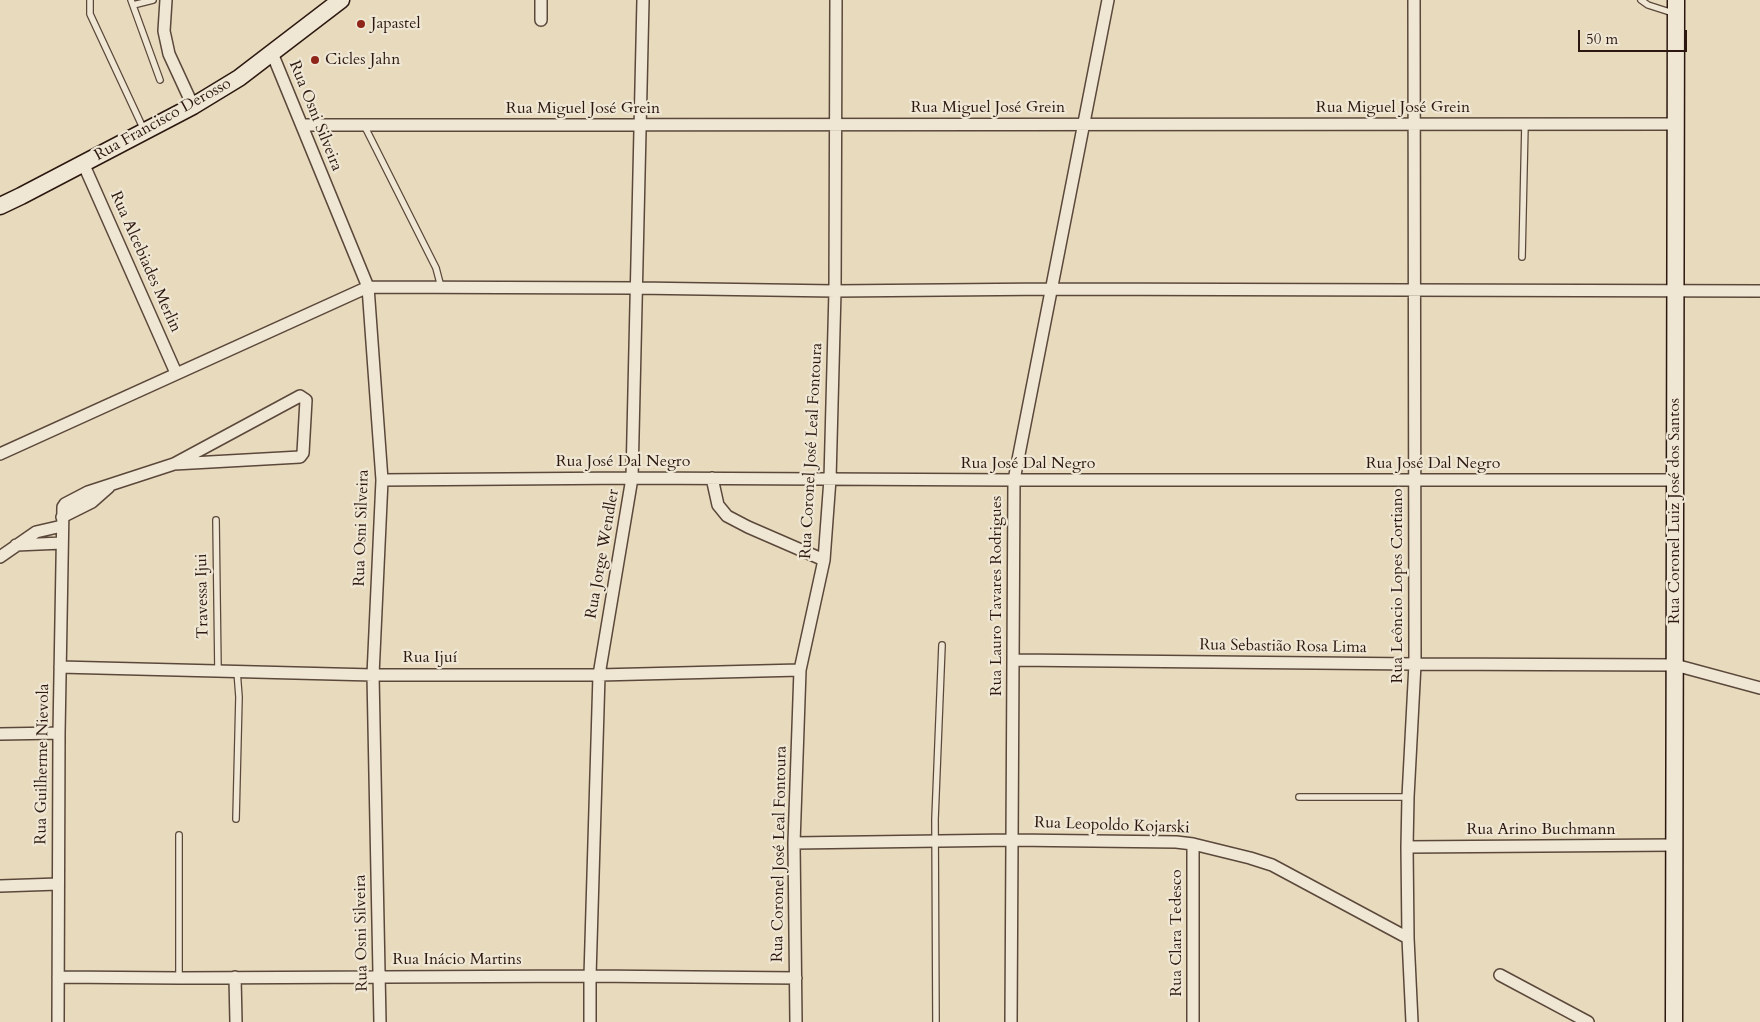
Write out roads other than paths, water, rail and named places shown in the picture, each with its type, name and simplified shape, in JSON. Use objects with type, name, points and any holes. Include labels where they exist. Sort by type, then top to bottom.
[{"type":"main road","name":"Rua Francisco Derosso","points":[[0,206],[194,106],[239,78],[341,0]]},
{"type":"main road","name":"Rua Coronel Luiz José dos Santos","points":[[1674,1022],[1676,7]]},
{"type":"street","points":[[166,0],[164,31],[169,54],[194,106]]},
{"type":"street","points":[[541,0],[541,20]]},
{"type":"street","name":"Rua Jorge Wendler","points":[[590,1022],[599,675],[632,478],[644,0]]},
{"type":"street","name":"Rua Coronel José Leal Fontoura","points":[[796,1022],[794,843],[800,670],[824,560],[830,479],[835,291],[834,125],[836,0]]},
{"type":"street","name":"Rua Lauro Tavares Rodrigues","points":[[1011,1022],[1014,480],[1108,0]]},
{"type":"street","name":"Rua Leôncio Lopes Cortiano","points":[[1412,1022],[1408,938],[1407,847],[1415,664],[1414,0]]},
{"type":"street","name":"Rua Osni Silveira","points":[[272,53],[368,287],[382,480],[373,674],[380,1022]]},
{"type":"street","name":"Rua Miguel José Grein","points":[[302,125],[1676,124]]},
{"type":"street","name":"Rua Alcebiades Merlin","points":[[83,163],[176,374]]},
{"type":"street","points":[[0,454],[368,287],[835,291],[1052,289],[1760,290]]},
{"type":"street","points":[[0,557],[62,517],[65,504],[88,492],[174,464],[300,396],[306,400],[303,453],[300,457],[174,464]]},
{"type":"street","name":"Rua José Dal Negro","points":[[382,480],[632,478],[1675,480]]},
{"type":"street","points":[[712,478],[718,505],[728,516],[748,527],[824,560]]},
{"type":"street","name":"Rua Guilherme Nievola","points":[[58,1022],[62,517]]},
{"type":"street","points":[[16,545],[62,543]]},
{"type":"street","name":"Rua Sebastião Rosa Lima","points":[[1013,660],[1675,665],[1759,685]]},
{"type":"street","name":"Rua Ijuí","points":[[60,667],[373,674],[599,675],[800,670]]},
{"type":"street","points":[[0,734],[59,733]]},
{"type":"street","name":"Rua Leopoldo Kojarski","points":[[794,843],[1012,840],[1176,842],[1193,844],[1272,865],[1408,938]]},
{"type":"street","name":"Rua Clara Tedesco","points":[[1193,844],[1193,1022]]},
{"type":"street","name":"Rua Arino Buchmann","points":[[1407,847],[1674,845]]},
{"type":"street","points":[[0,886],[58,884]]},
{"type":"street","points":[[1500,975],[1588,1022]]},
{"type":"street","name":"Rua Inácio Martins","points":[[58,977],[590,976],[796,978]]},
{"type":"street","points":[[236,978],[236,1022]]},
{"type":"lane","points":[[90,0],[90,14],[145,132]]},
{"type":"lane","points":[[154,0],[132,2],[160,80]]},
{"type":"lane","points":[[1641,0],[1648,5],[1676,7]]},
{"type":"lane","points":[[1522,257],[1525,124]]},
{"type":"lane","points":[[364,125],[436,268],[442,287]]},
{"type":"lane","name":"Travessa Ijui","points":[[216,520],[218,671]]},
{"type":"lane","points":[[936,1022],[934,859],[942,645]]},
{"type":"lane","points":[[236,819],[239,697],[237,671]]},
{"type":"lane","points":[[1299,796],[1408,797]]},
{"type":"lane","points":[[179,978],[180,835]]},
{"type":"place","name":"Japastel","points":[[361,24]]},
{"type":"place","name":"Cicles Jahn","points":[[315,60]]}]
